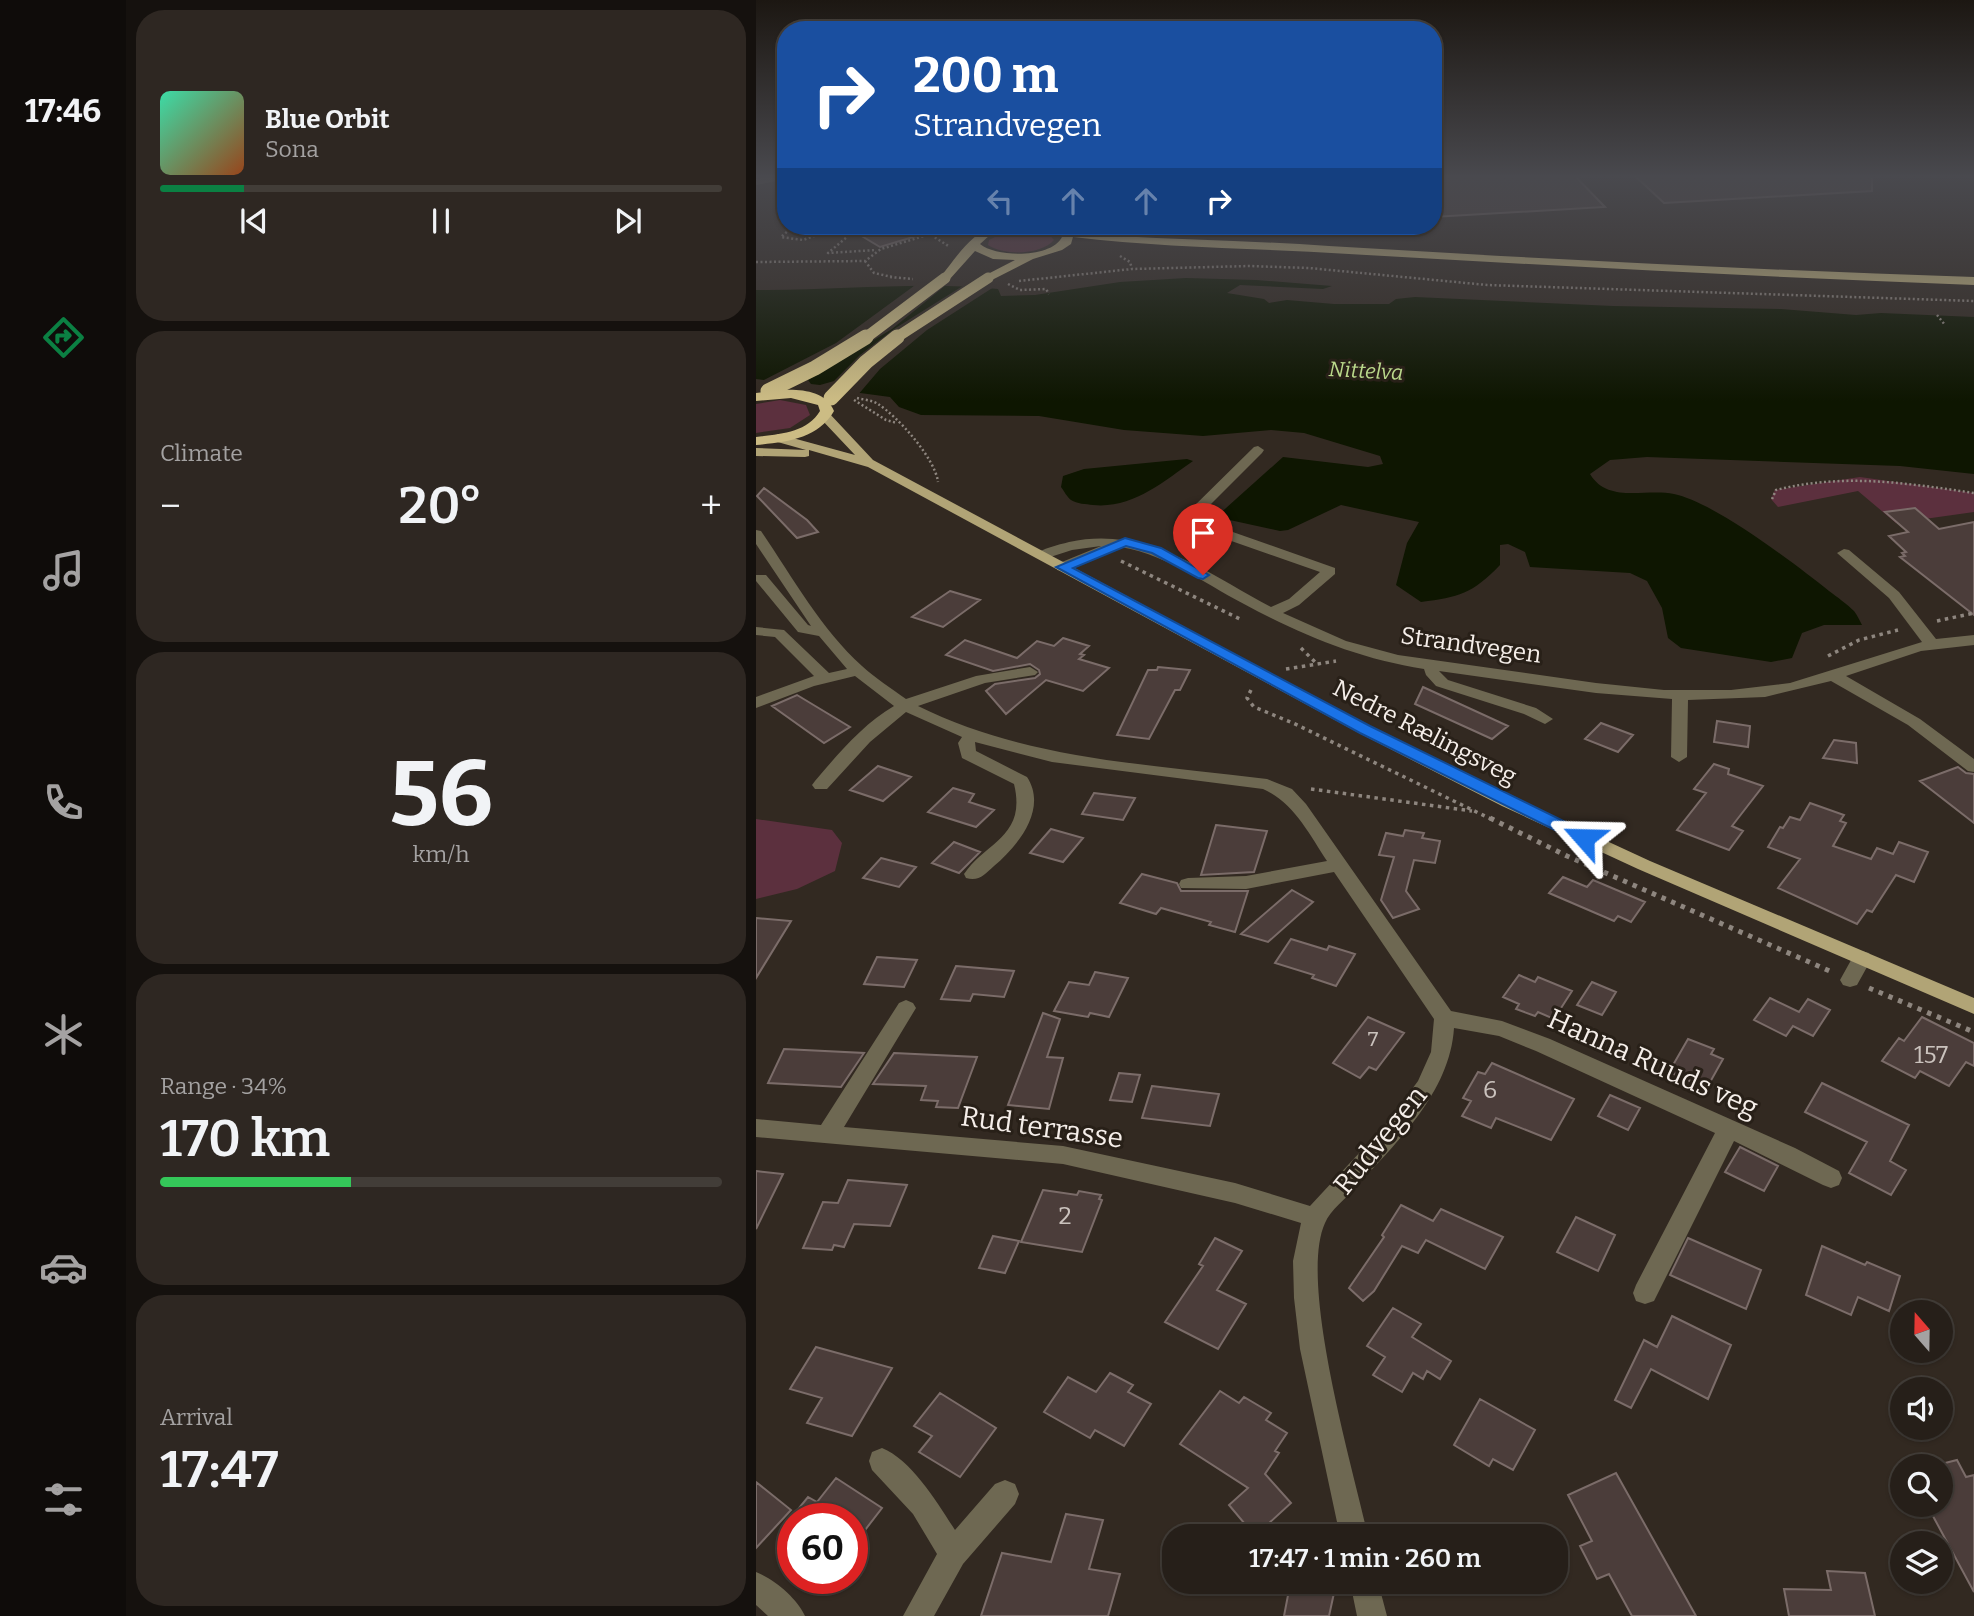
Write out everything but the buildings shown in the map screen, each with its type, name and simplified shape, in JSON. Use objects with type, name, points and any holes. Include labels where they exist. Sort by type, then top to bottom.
[{"type":"highway","points":[[760,395],[814,369],[902,313],[945,278],[966,250]]},
{"type":"highway","points":[[980,250],[995,256],[1035,255]]},
{"type":"highway","points":[[756,440],[778,438],[803,431],[828,407],[858,369],[929,313],[988,278],[1035,255],[1058,250]]},
{"type":"highway","points":[[1332,250],[1690,271],[1974,280]]},
{"type":"highway","points":[[760,395],[800,395],[818,400],[828,407]]},
{"type":"main road","name":"Nedre Rælingsveg","points":[[828,407],[843,438],[872,464]]},
{"type":"main road","name":"Nedre Rælingsveg","points":[[778,438],[872,464],[1365,730],[1508,802],[1644,865],[1974,1006]]},
{"type":"main road","points":[[756,452],[844,456]]},
{"type":"street","points":[[1258,450],[1191,516],[1205,527],[1330,571],[1294,602],[1272,612]]},
{"type":"street","points":[[756,534],[841,653],[881,690],[906,705],[971,735],[1034,752],[1097,764],[1256,782],[1278,788],[1300,808],[1444,1018]]},
{"type":"street","points":[[1062,567],[1125,542]]},
{"type":"street","name":"Strandvegen","points":[[1041,556],[1083,543],[1125,542],[1157,551],[1272,612],[1326,638],[1368,653],[1433,665],[1560,682],[1680,694],[1736,695],[1767,692],[1833,675],[1881,656],[1932,644],[1974,640]]},
{"type":"street","points":[[1844,553],[1894,595],[1932,644]]},
{"type":"street","points":[[761,578],[803,629],[826,632]]},
{"type":"street","points":[[756,631],[779,634],[825,678]]},
{"type":"street","points":[[1433,665],[1431,672],[1442,683],[1530,711],[1545,719]]},
{"type":"street","points":[[756,704],[782,691],[859,671]]},
{"type":"street","points":[[821,785],[856,746],[893,712],[906,705],[981,680],[1014,671],[1030,672]]},
{"type":"street","points":[[1833,675],[1914,722],[1974,767]]},
{"type":"street","points":[[1679,757],[1680,694]]},
{"type":"street","points":[[971,735],[966,743],[968,754],[979,762],[1021,781],[1024,787],[1021,826],[1006,846],[973,874]]},
{"type":"street","points":[[1188,884],[1228,885],[1268,881],[1338,865]]},
{"type":"street","points":[[1850,980],[1862,958]]},
{"type":"street","points":[[828,1133],[906,1008]]},
{"type":"street","name":"Hanna Ruuds veg","points":[[1444,1018],[1502,1030],[1543,1045],[1787,1155],[1831,1178]]},
{"type":"street","name":"Rudvegen","points":[[1314,1218],[1395,1129],[1426,1086],[1442,1052],[1444,1018]]},
{"type":"street","name":"Rud terrasse","points":[[756,1128],[1063,1155],[1291,1208],[1314,1218]]},
{"type":"street","points":[[1645,1293],[1728,1130]]},
{"type":"street","points":[[1314,1218],[1305,1261],[1306,1298],[1313,1349],[1351,1524]]},
{"type":"street","points":[[881,1461],[923,1504],[953,1553]]},
{"type":"street","points":[[918,1616],[953,1553],[1005,1494]]},
{"type":"street","points":[[756,1586],[790,1616]]},
{"type":"street","points":[[1367,1594],[1372,1616]]},
{"type":"path","points":[[831,250],[828,253],[862,250]]},
{"type":"path","points":[[756,262],[865,261],[879,250]]},
{"type":"path","points":[[865,261],[874,273],[924,281]]},
{"type":"path","points":[[1049,294],[1046,289],[1020,290],[1004,282],[1132,269],[1249,266],[1322,269],[1487,285],[1974,301]]},
{"type":"path","points":[[1937,315],[1945,324]]},
{"type":"path","points":[[857,398],[875,402],[883,408],[931,462],[939,480],[922,491]]},
{"type":"path","points":[[1772,499],[1776,490],[1789,486],[1861,477],[1974,493]]},
{"type":"path","points":[[1113,557],[1246,622]]},
{"type":"path","points":[[1822,659],[1859,640],[1974,614]]},
{"type":"path","points":[[1300,648],[1315,662]]},
{"type":"path","points":[[1285,670],[1368,653]]},
{"type":"path","points":[[1251,690],[1247,698],[1254,707],[1304,728],[1591,867],[1974,1032]]},
{"type":"path","points":[[1278,788],[1361,795],[1478,813]]},
{"type":"shaded area","points":[[1001,250],[1035,250],[1023,252]]},
{"type":"shaded area","points":[[780,400],[806,405],[810,415],[790,428],[756,433],[756,404]]},
{"type":"shaded area","points":[[1860,477],[1974,493],[1974,512],[1896,523],[1858,491],[1778,507],[1771,499],[1775,490]]},
{"type":"shaded area","points":[[756,819],[832,830],[842,843],[835,871],[797,889],[756,899]]},
{"type":"water","name":"Nittelva","points":[[1186,278],[1332,286],[1323,289],[1240,285],[1227,293],[1264,299],[1269,303],[1287,300],[1334,304],[1389,304],[1396,299],[1415,297],[1613,306],[1781,309],[1856,315],[1881,313],[1974,317],[1974,474],[1900,466],[1647,457],[1610,460],[1590,474],[1607,489],[1628,493],[1674,494],[1691,499],[1732,521],[1845,603],[1854,611],[1862,625],[1824,625],[1802,633],[1792,658],[1771,662],[1681,648],[1668,638],[1662,608],[1647,581],[1630,573],[1530,567],[1525,552],[1508,544],[1500,545],[1500,565],[1473,588],[1455,596],[1421,602],[1396,585],[1407,543],[1419,522],[1341,505],[1288,530],[1280,531],[1216,517],[1283,457],[1368,467],[1383,464],[1380,456],[1304,433],[1271,430],[1203,436],[1124,430],[1039,416],[921,415],[899,407],[890,397],[756,379],[756,290],[938,286],[998,289],[1001,296],[1035,295],[1120,282]]},
{"type":"water","points":[[1187,459],[1193,461],[1146,492],[1121,503],[1079,503],[1070,499],[1061,487],[1063,476],[1084,469]]},
{"type":"pier","points":[[951,281],[892,329],[808,380],[811,384],[820,385],[834,381],[860,355],[894,329],[969,282],[997,285],[927,330],[880,369],[857,396],[758,383],[836,343],[918,283]]},
{"type":"route","points":[[1203,575],[1157,551],[1125,542],[1089,554],[1062,567],[1365,730],[1584,838]]}]
